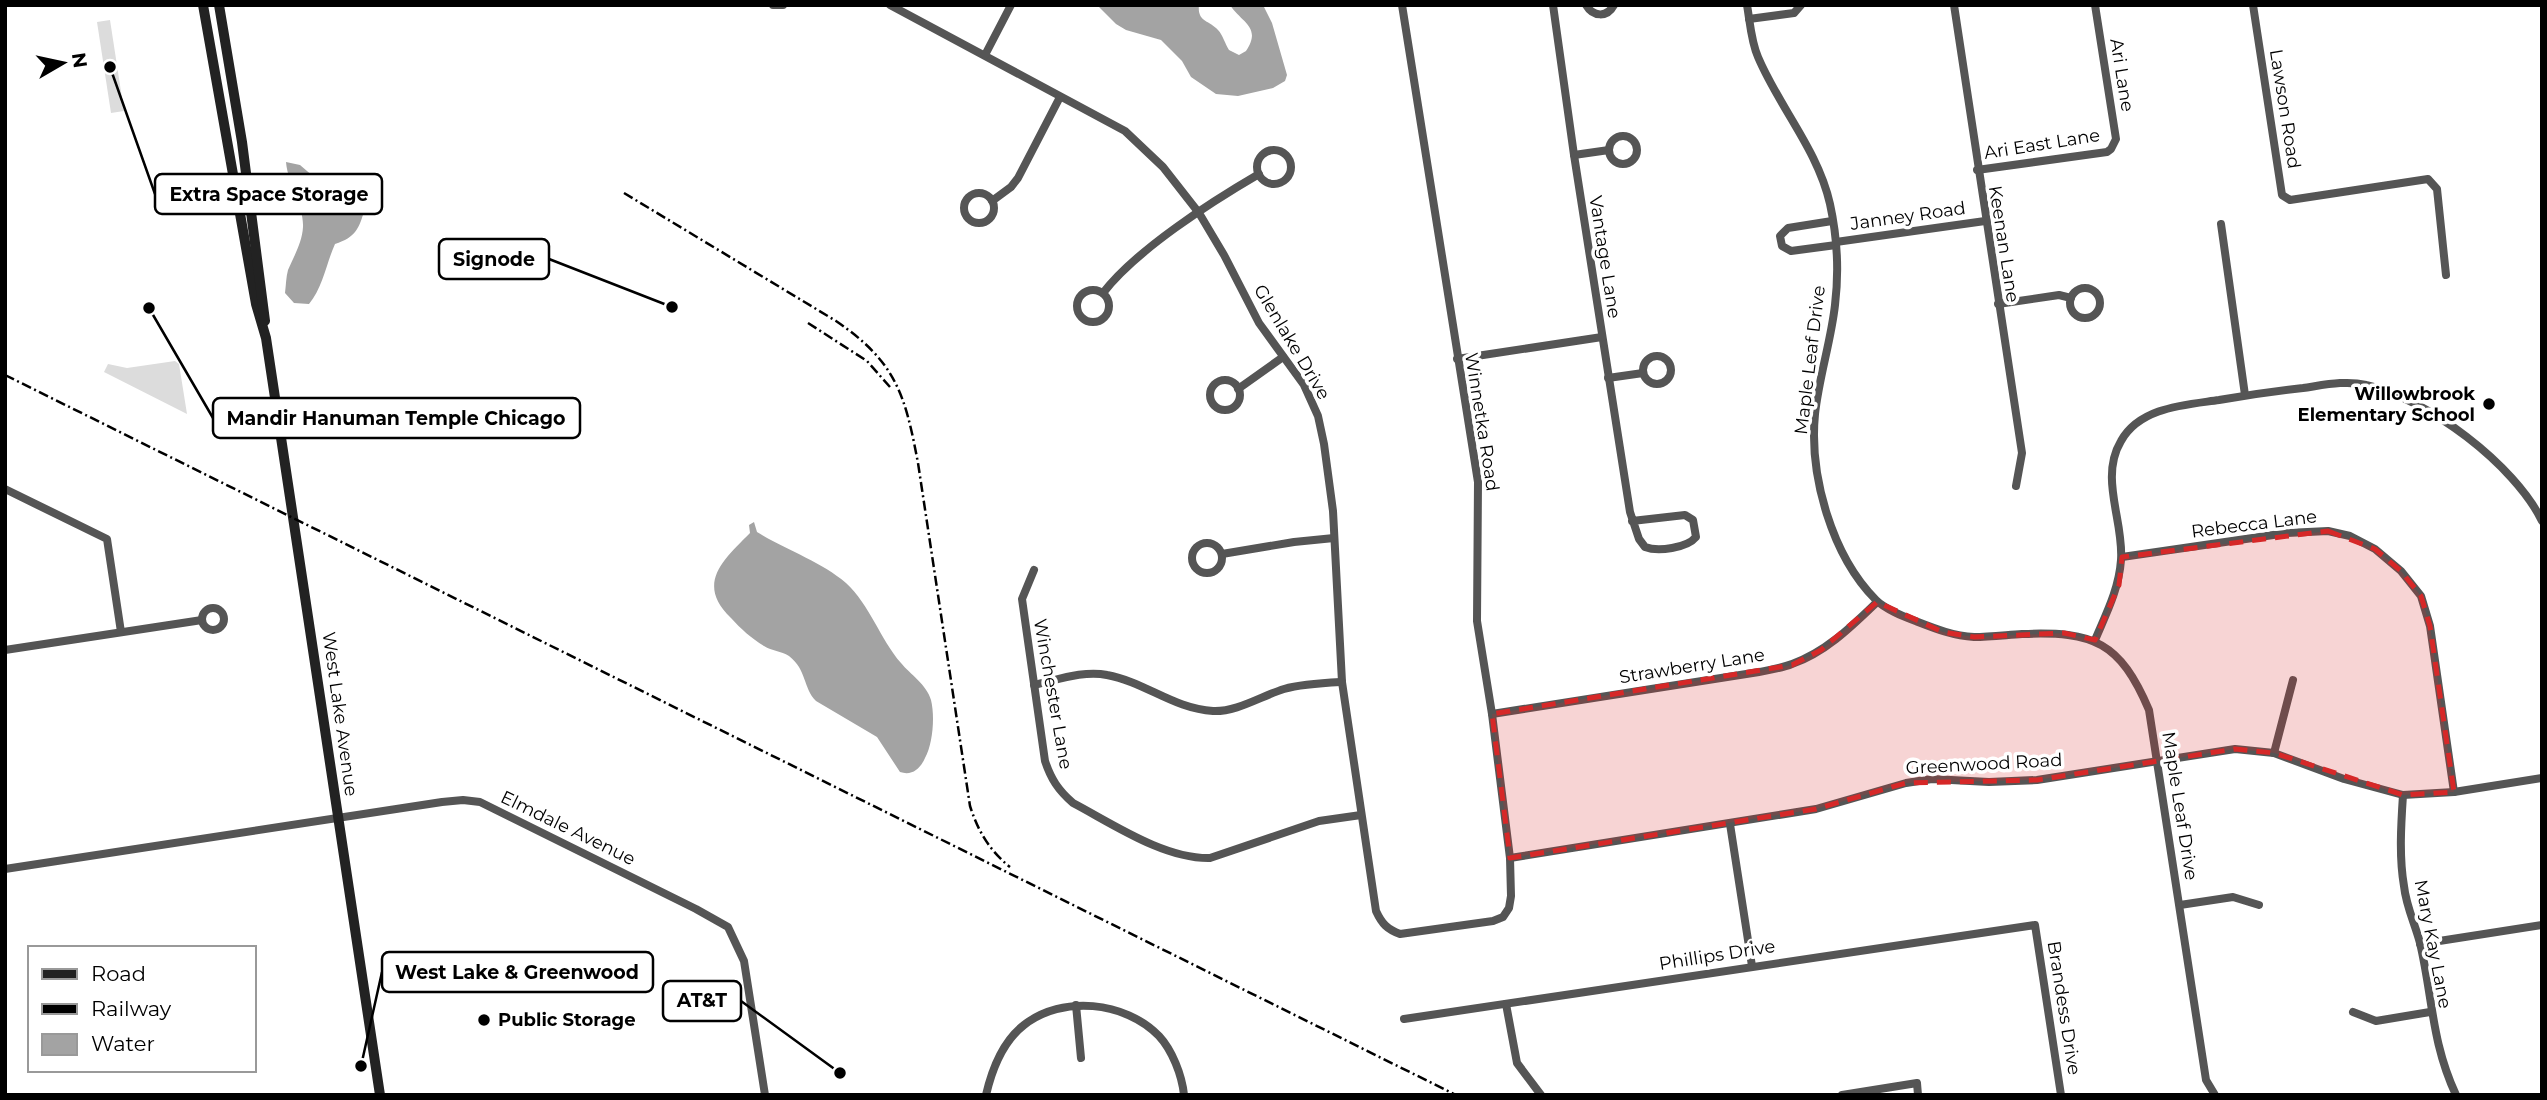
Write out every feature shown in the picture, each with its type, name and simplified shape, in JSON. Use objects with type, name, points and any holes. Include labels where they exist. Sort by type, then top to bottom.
[{"type":"street","name":"West Lake Avenue","points":[[203,5],[256,304],[266,338]]},
{"type":"street","name":"West Lake Avenue","points":[[219,5],[253,217],[266,338],[380,1095]]},
{"type":"street","points":[[773,5],[783,5]]},
{"type":"street","name":"Glenlake Drive","points":[[890,5],[1125,131],[1163,167],[1199,213],[1259,323],[1304,385],[1318,416],[1331,497],[1342,682],[1376,911],[1388,929],[1400,934],[1493,921]]},
{"type":"street","points":[[985,55],[1011,5]]},
{"type":"street","name":"Winnetka Road","points":[[1402,5],[1478,482],[1477,621],[1510,858],[1509,908],[1503,917],[1493,921]]},
{"type":"street","name":"Vantage Lane","points":[[1554,5],[1574,155],[1631,517]]},
{"type":"street","points":[[1586,5],[1598,15],[1608,13],[1614,5]]},
{"type":"street","name":"Maple Leaf Drive","points":[[1747,5],[1758,57],[1816,164],[1824,184],[1836,244],[1835,303],[1815,412],[1814,436],[1820,483],[1835,540],[1846,561],[1877,602],[1907,618],[1943,632],[1974,637],[2064,633],[2095,640],[2121,660],[2138,684],[2149,710],[2206,1080],[2215,1095]]},
{"type":"street","points":[[1749,19],[1794,13],[1801,5]]},
{"type":"street","name":"Keenan Lane","points":[[1954,5],[2022,453],[2016,486]]},
{"type":"street","name":"Ari Lane","points":[[2095,5],[2116,139],[2111,149]]},
{"type":"street","name":"Lawson Road","points":[[2253,5],[2280,181],[2285,198],[2290,200],[2428,179],[2437,189],[2446,275]]},
{"type":"street","points":[[992,201],[1011,187],[1018,178],[1060,97]]},
{"type":"street","name":"Ari East Lane","points":[[1977,170],[2107,152],[2111,149]]},
{"type":"street","points":[[1574,155],[1609,150]]},
{"type":"street","points":[[1266,152],[1281,152],[1289,160],[1290,171],[1283,180],[1272,184],[1258,174],[1257,164],[1266,152]]},
{"type":"street","points":[[1103,293],[1130,263],[1258,174]]},
{"type":"street","name":"Janney Road","points":[[1832,221],[1788,228],[1780,236],[1782,246],[1791,251],[1985,221]]},
{"type":"street","points":[[2221,225],[2245,395]]},
{"type":"street","points":[[1089,290],[1103,293],[1109,303],[1108,314],[1094,323],[1083,319],[1077,311],[1080,296],[1089,290]]},
{"type":"street","points":[[1998,304],[2059,295],[2070,298]]},
{"type":"street","points":[[1457,359],[1602,337]]},
{"type":"street","points":[[1238,389],[1283,357]]},
{"type":"street","points":[[1608,378],[1643,373]]},
{"type":"street","points":[[2095,640],[2119,585],[2122,557],[2111,474],[2114,457],[2122,439],[2136,424],[2156,411],[2334,383],[2365,384],[2427,408],[2445,421],[2510,476],[2542,521]]},
{"type":"street","points":[[5,489],[107,539],[121,632]]},
{"type":"street","points":[[1685,515],[1693,520],[1696,537],[1688,544],[1652,550],[1645,547],[1631,517],[1685,515]]},
{"type":"street","name":"Rebecca Lane","points":[[2122,557],[2287,533],[2328,531],[2350,536],[2375,549],[2401,570],[2421,596],[2430,626],[2454,792]]},
{"type":"street","points":[[1222,554],[1334,538]]},
{"type":"street","name":"Winchester Lane","points":[[1034,570],[1021,599],[1045,761],[1052,781],[1073,803],[1174,853],[1195,859],[1210,858],[1319,821],[1361,816]]},
{"type":"street","name":"Strawberry Lane","points":[[1492,714],[1792,665],[1821,650],[1877,602]]},
{"type":"street","points":[[5,650],[202,620]]},
{"type":"street","points":[[1034,685],[1091,674],[1106,674],[1128,680],[1183,707],[1217,711],[1238,707],[1285,689],[1342,682]]},
{"type":"street","points":[[2274,753],[2293,680]]},
{"type":"street","name":"Greenwood Road","points":[[1510,858],[1816,809],[1906,783],[1932,779],[1989,782],[2037,780],[2235,749],[2274,753],[2362,785],[2403,795],[2454,792],[2542,778]]},
{"type":"street","name":"Mary Kay Lane","points":[[2403,795],[2401,855],[2404,887],[2420,944],[2443,1067],[2456,1095]]},
{"type":"street","name":"Elmdale Avenue","points":[[5,869],[442,802],[480,802],[728,927],[744,961],[765,1095]]},
{"type":"street","points":[[1730,824],[1752,965]]},
{"type":"street","points":[[2180,905],[2233,897],[2259,905]]},
{"type":"street","name":"Phillips Drive","points":[[1404,1019],[1752,965],[2035,925]]},
{"type":"street","name":"Brandess Drive","points":[[2035,925],[2061,1095]]},
{"type":"street","points":[[2420,944],[2542,925]]},
{"type":"street","points":[[1506,1004],[1517,1063],[1541,1095]]},
{"type":"street","points":[[1076,1006],[1081,1058]]},
{"type":"street","points":[[986,1095],[991,1072],[1001,1053],[1022,1027],[1045,1013],[1076,1006],[1102,1006],[1114,1010],[1132,1017],[1158,1035],[1174,1060],[1184,1095]]},
{"type":"street","points":[[2353,1012],[2376,1021],[2431,1012]]},
{"type":"street","points":[[1842,1095],[1917,1083],[1918,1095]]},
{"type":"highlighted area","points":[[2328,531],[2375,549],[2401,571],[2421,596],[2430,626],[2454,792],[2403,795],[2274,753],[2235,749],[2037,780],[1906,783],[1816,809],[1510,858],[1492,714],[1792,665],[1821,650],[1877,602],[1943,632],[1974,637],[2064,633],[2095,640],[2119,585],[2122,557]]},
{"type":"shaded area","points":[[110,20],[124,111],[111,113],[97,22]]},
{"type":"shaded area","points":[[175,361],[179,364],[187,414],[104,372],[108,364],[127,368]]},
{"type":"water","points":[[1097,5],[1199,5],[1202,18],[1220,32],[1229,50],[1239,55],[1246,51],[1252,36],[1248,26],[1230,5],[1263,5],[1272,23],[1287,75],[1285,81],[1273,88],[1238,96],[1216,94],[1191,77],[1182,61],[1161,40],[1126,30]]},
{"type":"water","points":[[286,162],[300,165],[314,177],[338,184],[361,198],[365,208],[356,231],[335,244],[321,283],[309,304],[294,303],[285,293],[288,270],[303,227],[301,211]]},
{"type":"water","points":[[754,522],[757,532],[826,569],[846,583],[862,601],[894,654],[926,689],[932,707],[931,738],[928,752],[915,771],[900,772],[877,737],[816,701],[795,661],[755,640],[721,606],[715,594],[717,573],[730,553],[750,533],[749,525]]},
{"type":"railway","points":[[624,193],[836,321],[872,351],[895,382],[908,417],[918,463],[970,806],[985,839],[1010,867]]},
{"type":"railway","points":[[808,323],[867,361],[890,387]]},
{"type":"railway","points":[[5,375],[1456,1095]]},
{"type":"place","name":"Extra Space Storage","points":[[110,67]]},
{"type":"place","name":"Signode","points":[[672,307]]},
{"type":"place","name":"Mandir Hanuman Temple Chicago","points":[[149,308]]},
{"type":"place","name":"Willowbrook Elementary School","points":[[2489,404]]},
{"type":"place","name":"Public Storage","points":[[484,1020]]},
{"type":"place","name":"West Lake & Greenwood","points":[[361,1066]]},
{"type":"place","name":"AT&T","points":[[840,1073]]}]
